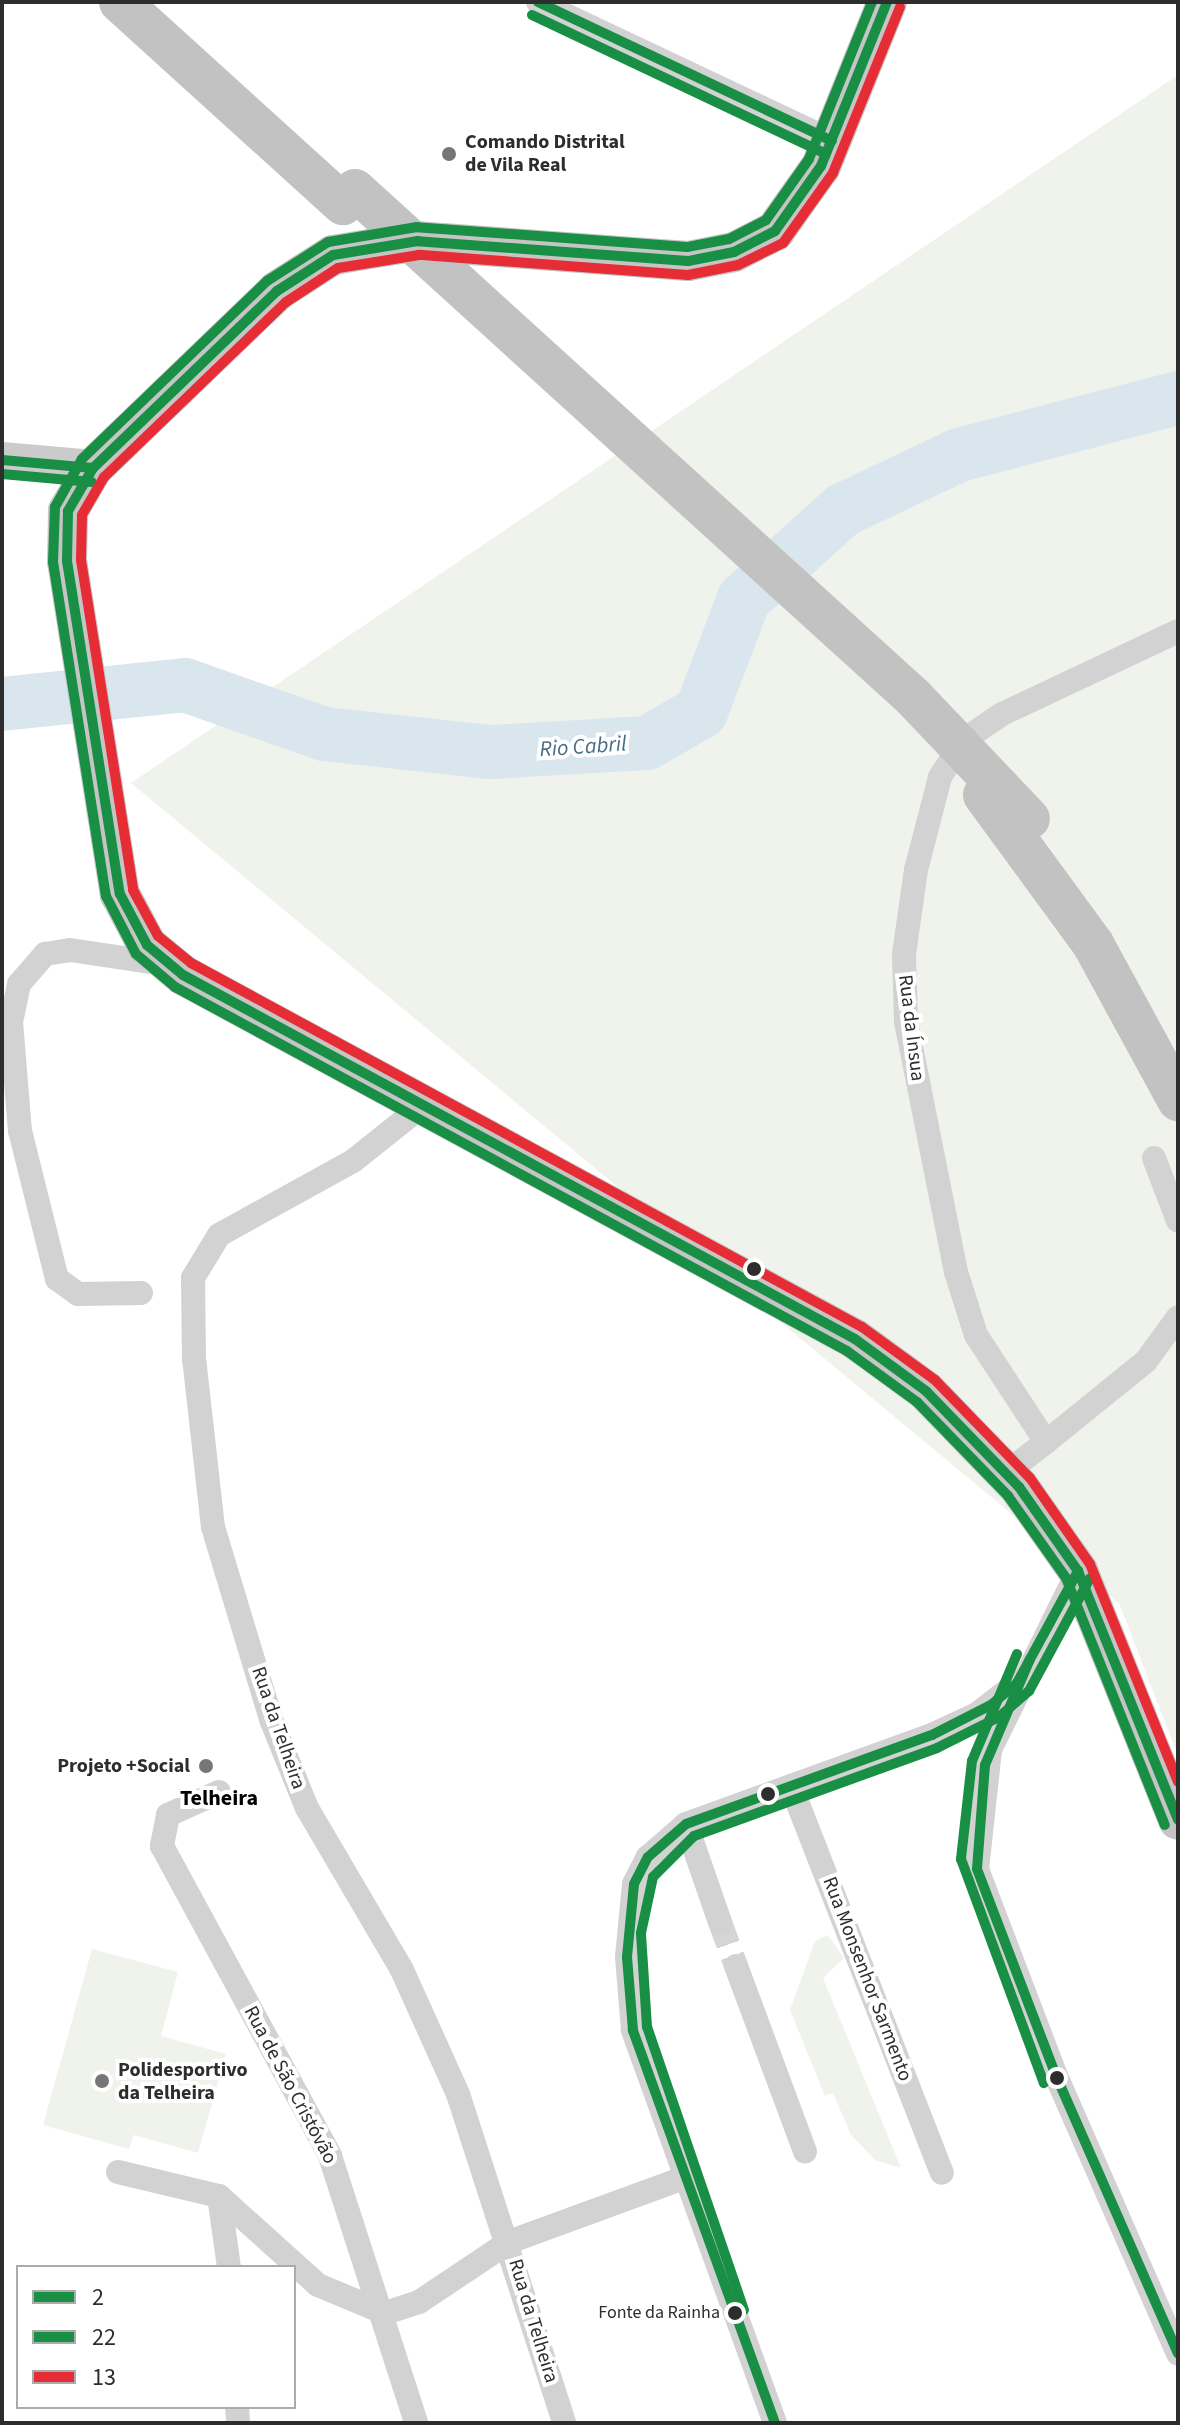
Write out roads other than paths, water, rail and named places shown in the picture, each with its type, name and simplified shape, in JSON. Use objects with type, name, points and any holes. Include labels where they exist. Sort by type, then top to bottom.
[{"type":"highway","points":[[120,2],[349,197],[904,688],[1122,948],[1178,1049]]},
{"type":"highway","points":[[145,2],[349,197],[859,669],[973,782],[1022,825],[1093,944],[1178,1100]]},
{"type":"main road","points":[[887,2],[832,141],[790,217],[755,243],[711,258],[639,261],[418,241],[333,255],[277,291],[93,468],[68,511],[67,561],[118,882],[130,922],[170,965],[523,1162],[855,1339],[926,1391],[1006,1473],[1078,1571],[1178,1820]]},
{"type":"main road","points":[[2,460],[93,468]]},
{"type":"street","points":[[538,2],[832,141]]},
{"type":"street","name":"Rua da Ínsua","points":[[1046,1442],[992,1363],[963,1302],[906,1022],[909,906],[940,777],[964,740],[1002,714],[1178,631]]},
{"type":"street","points":[[141,1293],[78,1294],[57,1279],[20,1131],[11,1022],[19,984],[45,954],[70,950],[170,965]]},
{"type":"street","name":"Rua da Telheira","points":[[422,1106],[353,1161],[219,1235],[193,1278],[192,1329],[213,1527],[272,1722],[307,1808],[426,2024],[509,2242],[564,2423]]},
{"type":"street","points":[[1154,1158],[1178,1221]]},
{"type":"street","points":[[1006,1473],[1146,1361],[1178,1317]]},
{"type":"street","points":[[1078,1571],[1017,1683],[985,1765],[977,1869],[1057,2078],[1178,2354]]},
{"type":"street","points":[[775,2423],[633,2030],[627,1957],[640,1870],[686,1824],[958,1724],[1017,1683]]},
{"type":"street","name":"Rua Monsenhor Sarmento","points":[[791,1786],[942,2173]]},
{"type":"street","name":"Rua de São Cristóvão","points":[[219,1792],[168,1815],[162,1846],[330,2156],[385,2313],[416,2423]]},
{"type":"street","points":[[686,1824],[720,1922]]},
{"type":"street","points":[[736,1966],[805,2152]]},
{"type":"street","points":[[118,2172],[219,2196],[296,2265]]},
{"type":"street","points":[[296,2265],[318,2285],[385,2313],[419,2302],[509,2242],[684,2178]]},
{"type":"street","points":[[219,2196],[229,2265]]},
{"type":"waterway","name":"Rio Cabril","points":[[2,704],[185,685],[324,734],[491,752],[647,743],[701,712],[744,599],[843,510],[959,455],[1178,398]]},
{"type":"tunnel","points":[[720,1922],[736,1966]]},
{"type":"place","name":"Comando Distrital de Vila Real","points":[[449,154]]},
{"type":"place","name":"Projeto +Social","points":[[206,1766]]},
{"type":"place","name":"Polidesportivo da Telheira","points":[[102,2081]]},
{"type":"place","name":"Fonte da Rainha","points":[[735,2313]]},
{"type":"district","name":"Telheira","points":[[219,1799]]}]
